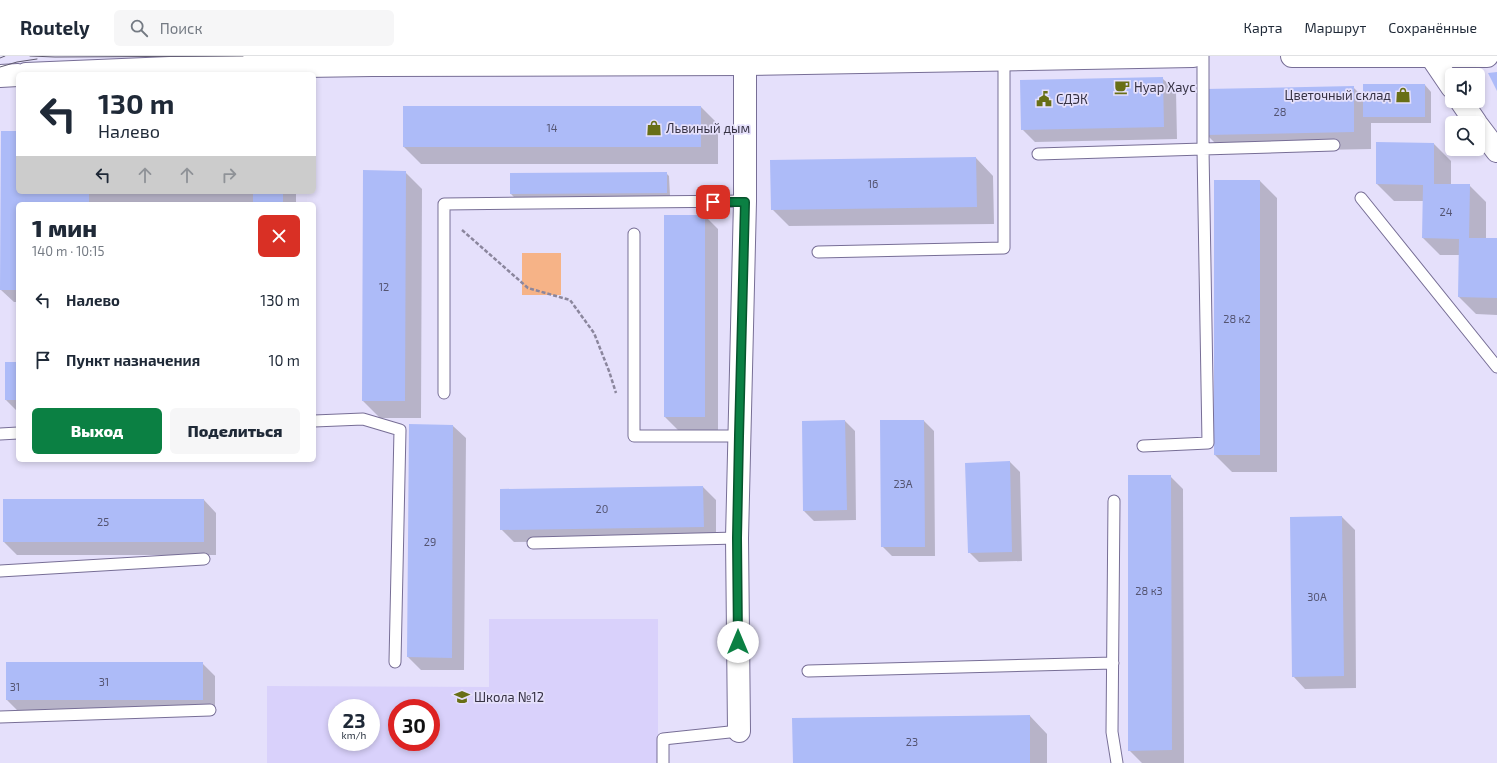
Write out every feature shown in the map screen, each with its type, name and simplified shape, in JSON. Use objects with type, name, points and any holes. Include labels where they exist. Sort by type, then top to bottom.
[{"type":"street","points":[[71,72],[162,68],[372,65],[745,64],[1193,56]]},
{"type":"street","points":[[1292,56],[1487,56]]},
{"type":"street","points":[[1431,56],[1445,77]]},
{"type":"street","points":[[739,731],[737,538],[745,202],[745,64]]},
{"type":"street","points":[[0,76],[16,75]]},
{"type":"street","points":[[1466,108],[1486,133]]},
{"type":"lane","points":[[1143,446],[1208,443],[1203,149],[1203,56]]},
{"type":"lane","points":[[818,252],[1004,248],[1004,60]]},
{"type":"lane","points":[[1038,154],[1334,145]]},
{"type":"lane","points":[[1361,198],[1497,367]]},
{"type":"lane","points":[[444,393],[444,204],[745,202]]},
{"type":"lane","points":[[634,234],[634,436],[739,436]]},
{"type":"lane","points":[[316,421],[364,419],[400,430],[395,662]]},
{"type":"lane","points":[[0,434],[16,433]]},
{"type":"lane","points":[[1114,501],[1112,732],[1117,763]]},
{"type":"lane","points":[[533,543],[737,538]]},
{"type":"lane","points":[[0,571],[204,558]]},
{"type":"lane","points":[[808,671],[1112,663]]},
{"type":"lane","points":[[0,717],[210,710]]},
{"type":"lane","points":[[663,763],[663,739],[739,731]]},
{"type":"path","points":[[444,213],[528,288],[570,300],[594,332],[616,394]]},
{"type":"shaded area","points":[[522,253],[561,253],[561,295],[522,295]]},
{"type":"shaded area","name":"Школа №12","points":[[489,619],[658,619],[658,763],[267,763],[267,686],[489,687]]},
{"type":"building","points":[[1497,72],[1497,91],[1488,73]]},
{"type":"building","points":[[1163,77],[1164,127],[1021,130],[1020,80]]},
{"type":"building","points":[[1363,84],[1425,84],[1425,117],[1363,117]]},
{"type":"building","points":[[1354,86],[1354,132],[1206,135],[1205,89]]},
{"type":"building","points":[[403,106],[701,106],[701,147],[403,147]]},
{"type":"building","points":[[1,131],[16,131],[16,194],[89,194],[89,202],[16,202],[16,290],[0,290]]},
{"type":"building","points":[[1376,142],[1434,143],[1434,184],[1470,184],[1469,238],[1497,238],[1497,298],[1458,297],[1459,239],[1422,238],[1423,185],[1376,184]]},
{"type":"building","points":[[976,157],[977,207],[771,210],[770,160]]},
{"type":"building","points":[[363,170],[406,171],[405,401],[362,401]]},
{"type":"building","points":[[667,172],[667,193],[510,194],[510,173]]},
{"type":"building","points":[[1214,180],[1260,180],[1260,455],[1214,455]]},
{"type":"building","points":[[253,194],[283,194],[283,202],[253,202]]},
{"type":"building","points":[[664,215],[705,215],[705,417],[664,417]]},
{"type":"building","points":[[5,362],[16,362],[16,400],[5,400]]},
{"type":"building","points":[[845,420],[847,510],[803,511],[802,421]]},
{"type":"building","points":[[880,420],[924,420],[925,547],[881,547]]},
{"type":"building","points":[[409,424],[453,425],[452,658],[407,657]]},
{"type":"building","points":[[1010,461],[1012,552],[968,553],[965,463]]},
{"type":"building","points":[[1128,475],[1171,475],[1172,750],[1128,751]]},
{"type":"building","points":[[703,486],[704,527],[500,530],[500,489]]},
{"type":"building","points":[[3,499],[204,499],[204,542],[3,542]]},
{"type":"building","points":[[1342,516],[1344,676],[1292,677],[1290,517]]},
{"type":"building","points":[[6,662],[203,662],[203,700],[6,700]]},
{"type":"building","points":[[1030,715],[1030,763],[793,763],[792,718]]},
{"type":"tram line","points":[[0,58],[5,56]]},
{"type":"tram line","points":[[30,56],[243,56]]},
{"type":"tram line","points":[[0,67],[17,62],[37,59]]},
{"type":"place","name":"Нуар Хаус","points":[[1122,87]]},
{"type":"place","name":"Цветочный склад","points":[[1403,95]]},
{"type":"place","name":"СДЭК","points":[[1044,99]]},
{"type":"place","name":"Львиный дым","points":[[654,128]]},
{"type":"place","name":"Школа №12","points":[[462,697]]},
{"type":"route","points":[[713,202],[745,202],[737,538],[738,642]]}]
